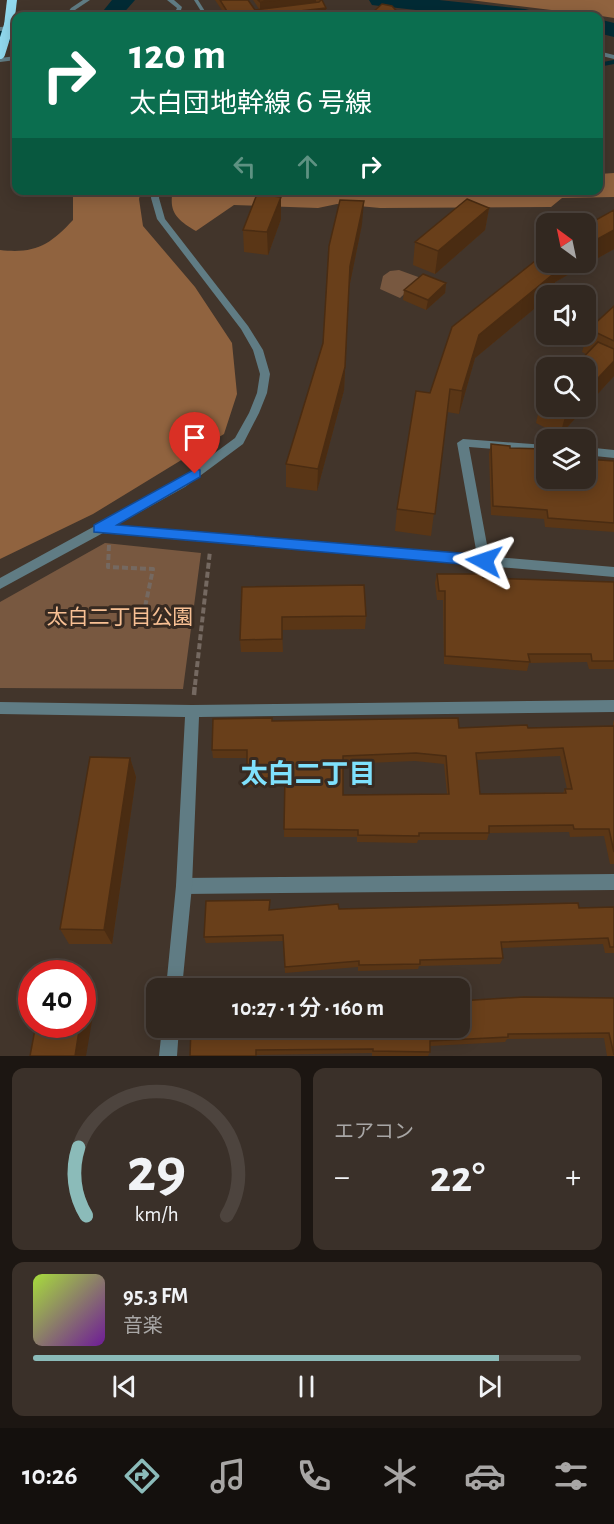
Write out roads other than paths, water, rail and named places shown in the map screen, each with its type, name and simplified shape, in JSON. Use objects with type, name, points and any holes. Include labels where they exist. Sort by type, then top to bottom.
[{"type":"highway","points":[[0,54],[8,27],[12,0]]},
{"type":"street","points":[[71,12],[87,0]]},
{"type":"street","points":[[170,0],[180,8],[178,12]]},
{"type":"street","points":[[0,584],[104,532],[181,484],[239,441],[262,393],[265,374],[258,350],[245,328],[161,219],[155,195]]},
{"type":"street","points":[[484,561],[463,442],[536,448]]},
{"type":"street","points":[[596,452],[614,453]]},
{"type":"street","points":[[104,532],[212,538],[614,572]]},
{"type":"street","points":[[0,708],[192,711],[614,706]]},
{"type":"street","points":[[175,978],[184,886],[192,711]]},
{"type":"street","points":[[184,886],[614,882]]},
{"type":"street","points":[[168,1056],[170,1038]]},
{"type":"waterway","points":[[114,12],[124,0]]},
{"type":"waterway","points":[[380,0],[489,12]]},
{"type":"waterway","points":[[603,27],[614,30]]},
{"type":"waterway","points":[[0,36],[12,34]]},
{"type":"waterway","points":[[603,64],[614,62]]},
{"type":"district","name":"太白二丁目","points":[[308,774]]},
{"type":"park label","name":"太白二丁目公園","points":[[120,617]]}]
